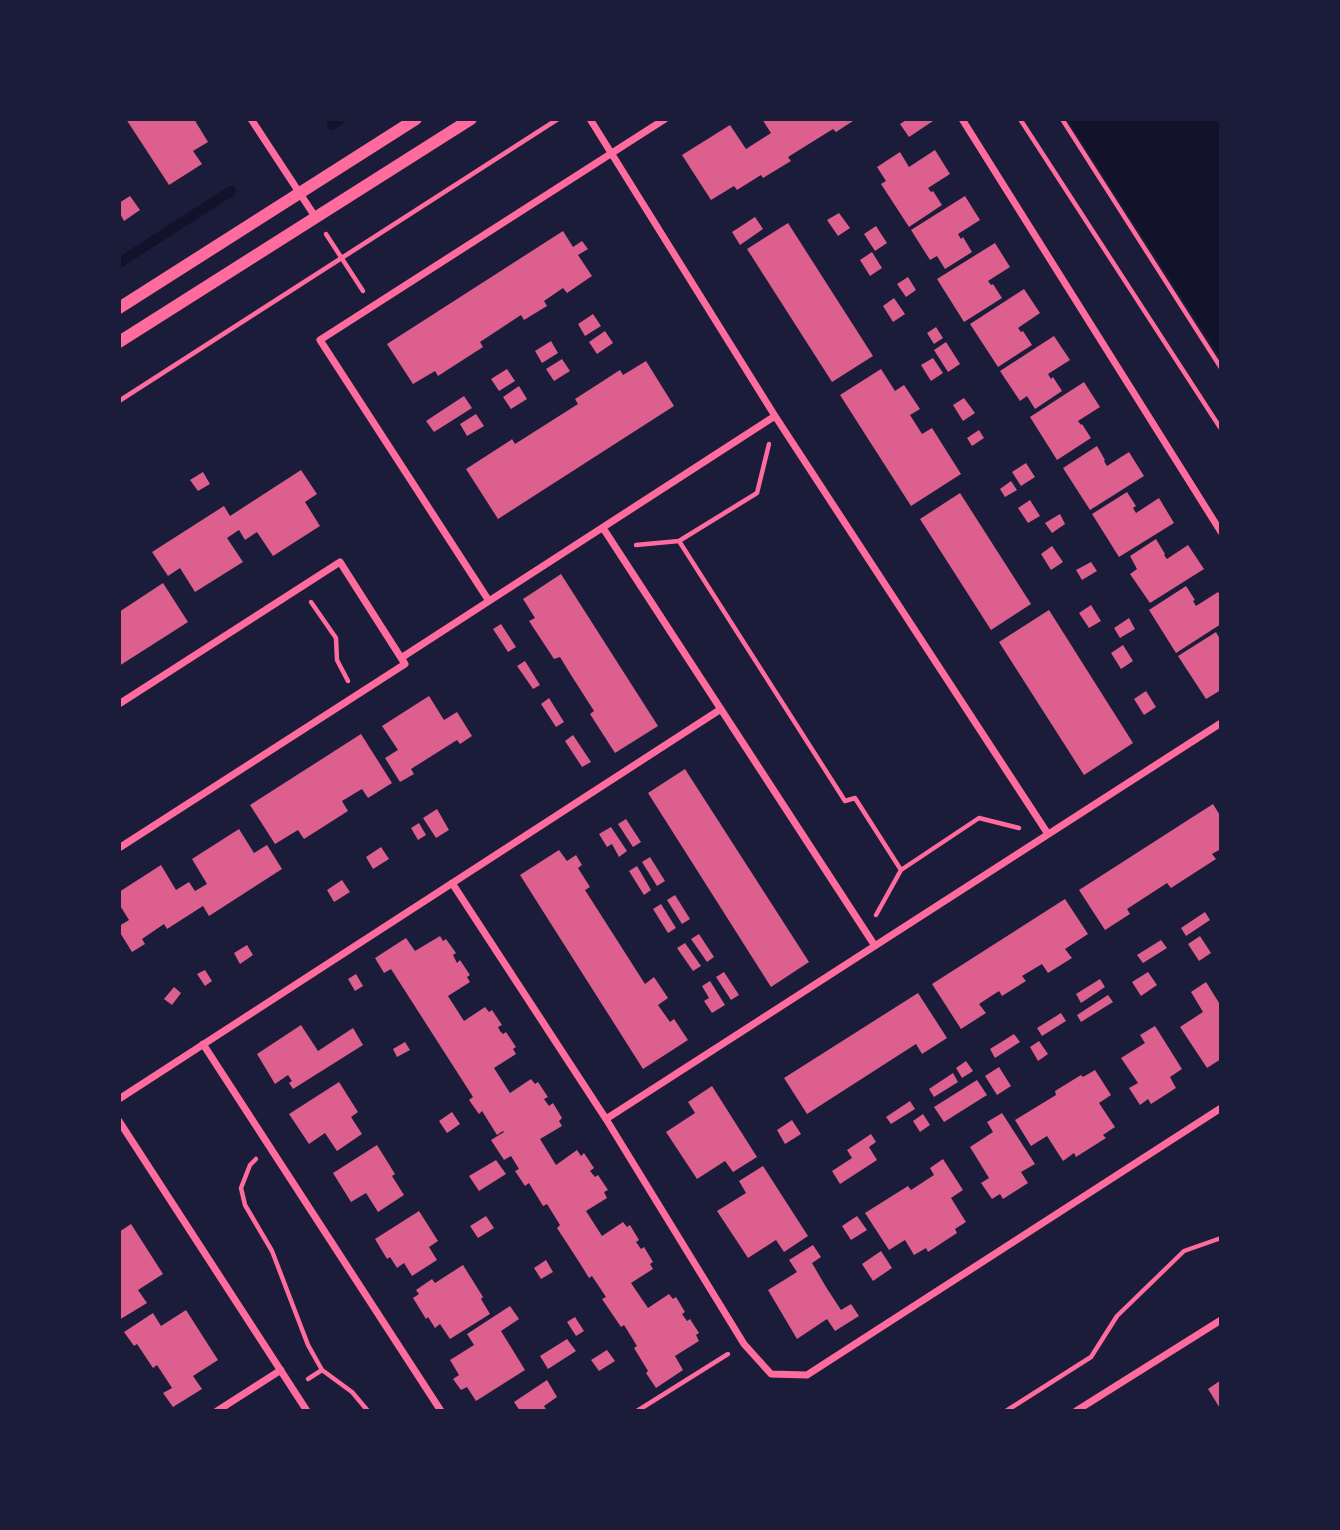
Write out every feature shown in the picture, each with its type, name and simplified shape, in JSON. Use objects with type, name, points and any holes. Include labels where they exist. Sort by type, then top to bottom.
[{"type":"street","points":[[251,119],[316,218]]},
{"type":"street","points":[[119,308],[416,119]]},
{"type":"street","points":[[119,342],[471,119]]},
{"type":"street","points":[[590,119],[775,416],[1048,834]]},
{"type":"street","points":[[489,601],[320,340],[665,119]]},
{"type":"street","points":[[962,119],[1221,532]]},
{"type":"street","points":[[401,658],[775,416]]},
{"type":"street","points":[[603,528],[875,946]]},
{"type":"street","points":[[119,704],[340,562],[405,664],[119,848]]},
{"type":"street","points":[[119,1099],[721,709]]},
{"type":"street","points":[[606,1119],[1221,723]]},
{"type":"street","points":[[452,883],[606,1119],[744,1344],[771,1374],[807,1374],[1221,1108]]},
{"type":"street","points":[[203,1044],[440,1411]]},
{"type":"street","points":[[119,1121],[307,1411]]},
{"type":"street","points":[[1076,1411],[1221,1320]]},
{"type":"street","points":[[217,1411],[281,1370]]},
{"type":"path","points":[[119,401],[558,119]]},
{"type":"path","points":[[1020,119],[1221,429]]},
{"type":"path","points":[[1062,119],[1221,368]]},
{"type":"path","points":[[342,258],[373,306]]},
{"type":"path","points":[[615,546],[678,541],[757,493],[775,416]]},
{"type":"path","points":[[678,541],[845,801],[855,798],[901,870]]},
{"type":"path","points":[[301,587],[336,638],[337,660],[356,695]]},
{"type":"path","points":[[866,933],[901,870],[979,818],[1048,834]]},
{"type":"path","points":[[269,1145],[250,1165],[245,1177],[242,1188],[245,1205],[272,1251],[308,1345],[322,1370],[352,1392],[368,1411]]},
{"type":"path","points":[[1006,1411],[1091,1357],[1118,1316],[1184,1251],[1221,1238]]},
{"type":"path","points":[[637,1411],[744,1344]]},
{"type":"shaded area","points":[[1067,119],[1221,119],[1221,359]]},
{"type":"building","points":[[126,119],[194,119],[208,142],[193,151],[202,164],[169,185]]},
{"type":"building","points":[[762,119],[856,119],[836,132],[833,129],[788,157],[791,161],[763,178],[761,175],[737,190],[734,186],[711,200],[682,155],[730,125],[746,149],[771,133]]},
{"type":"building","points":[[908,119],[933,121],[909,137],[900,124]]},
{"type":"building","points":[[935,150],[950,174],[928,188],[942,205],[909,227],[881,184],[886,181],[877,167],[900,152],[909,167]]},
{"type":"building","points":[[130,196],[140,210],[124,221],[119,212],[119,203]]},
{"type":"building","points":[[965,196],[980,220],[958,234],[961,239],[963,237],[972,252],[945,269],[937,256],[930,260],[911,230]]},
{"type":"building","points":[[839,213],[850,228],[838,236],[827,220]]},
{"type":"building","points":[[755,217],[763,229],[740,245],[732,232]]},
{"type":"building","points":[[788,223],[873,356],[832,382],[747,249]]},
{"type":"building","points":[[876,226],[887,243],[875,251],[864,234]]},
{"type":"building","points":[[563,231],[573,247],[582,241],[588,249],[578,255],[592,276],[567,293],[563,288],[544,301],[547,306],[524,320],[521,315],[480,342],[483,347],[438,376],[435,371],[413,384],[387,344]]},
{"type":"building","points":[[995,243],[1010,267],[988,281],[1002,298],[964,322],[937,279]]},
{"type":"building","points":[[872,252],[882,268],[870,276],[860,260]]},
{"type":"building","points":[[908,277],[916,290],[906,297],[897,284]]},
{"type":"building","points":[[1024,289],[1040,313],[1018,328],[1032,345],[998,367],[970,324]]},
{"type":"building","points":[[894,298],[905,314],[893,322],[883,306]]},
{"type":"building","points":[[593,314],[601,326],[585,336],[578,324]]},
{"type":"building","points":[[936,327],[943,338],[934,344],[927,333]]},
{"type":"building","points":[[605,331],[613,343],[597,354],[589,342]]},
{"type":"building","points":[[1054,336],[1070,360],[1048,374],[1062,391],[1035,409],[1027,396],[1020,401],[1000,371]]},
{"type":"building","points":[[551,341],[558,353],[542,363],[535,351]]},
{"type":"building","points":[[946,342],[960,364],[948,372],[934,350]]},
{"type":"building","points":[[933,358],[943,373],[931,381],[921,365]]},
{"type":"building","points":[[562,359],[570,371],[554,381],[546,369]]},
{"type":"building","points":[[646,361],[674,406],[498,519],[466,469],[512,439],[515,444],[578,404],[575,399],[620,370],[623,375]]},
{"type":"building","points":[[507,369],[515,381],[499,391],[491,379]]},
{"type":"building","points":[[881,369],[895,391],[904,385],[920,409],[910,415],[922,434],[932,428],[961,474],[911,506],[840,395]]},
{"type":"building","points":[[1084,382],[1100,407],[1078,421],[1091,438],[1057,460],[1030,417]]},
{"type":"building","points":[[519,386],[527,399],[511,409],[503,397]]},
{"type":"building","points":[[464,396],[472,408],[434,432],[426,421]]},
{"type":"building","points":[[964,398],[975,413],[963,421],[953,405]]},
{"type":"building","points":[[476,414],[484,426],[467,436],[460,424]]},
{"type":"building","points":[[979,430],[984,438],[972,446],[967,438]]},
{"type":"building","points":[[1097,446],[1107,466],[1129,452],[1144,476],[1090,510],[1063,468]]},
{"type":"building","points":[[1026,463],[1035,477],[1021,486],[1012,472]]},
{"type":"building","points":[[301,470],[317,494],[305,502],[320,526],[273,556],[257,532],[245,540],[239,530],[227,538],[243,562],[195,592],[180,568],[168,576],[152,552],[224,506],[230,516]]},
{"type":"building","points":[[203,472],[210,484],[198,491],[190,480]]},
{"type":"building","points":[[1011,481],[1017,490],[1005,497],[1000,489]]},
{"type":"building","points":[[1127,492],[1136,506],[1133,508],[1136,513],[1159,498],[1174,523],[1119,557],[1092,514]]},
{"type":"building","points":[[960,493],[1031,604],[991,630],[920,519]]},
{"type":"building","points":[[1030,500],[1040,516],[1028,523],[1018,508]]},
{"type":"building","points":[[1060,514],[1065,524],[1052,533],[1045,523]]},
{"type":"building","points":[[1156,539],[1167,559],[1188,545],[1204,569],[1150,603],[1130,574],[1137,569],[1130,556]]},
{"type":"building","points":[[1052,546],[1063,562],[1051,570],[1041,554]]},
{"type":"building","points":[[1091,562],[1097,571],[1082,580],[1076,570]]},
{"type":"building","points":[[561,574],[658,726],[615,753],[590,714],[594,711],[560,657],[554,659],[529,621],[535,618],[523,599]]},
{"type":"building","points":[[163,583],[188,622],[119,666],[119,612]]},
{"type":"building","points":[[1186,586],[1196,606],[1218,592],[1221,596],[1221,624],[1176,653],[1149,610]]},
{"type":"building","points":[[1091,605],[1101,621],[1089,628],[1079,613]]},
{"type":"building","points":[[1049,610],[1133,743],[1084,775],[999,642]]},
{"type":"building","points":[[1129,618],[1135,629],[1120,638],[1114,628]]},
{"type":"building","points":[[501,624],[516,647],[508,652],[493,629]]},
{"type":"building","points":[[1216,632],[1221,641],[1221,690],[1206,699],[1178,656]]},
{"type":"building","points":[[1123,645],[1133,661],[1121,669],[1111,653]]},
{"type":"building","points":[[525,661],[540,685],[533,689],[517,666]]},
{"type":"building","points":[[1146,691],[1156,707],[1144,715],[1134,699]]},
{"type":"building","points":[[429,696],[444,720],[457,712],[472,736],[460,744],[457,740],[411,769],[414,774],[400,782],[385,758],[398,750],[382,726]]},
{"type":"building","points":[[549,698],[564,722],[556,727],[541,704]]},
{"type":"building","points":[[361,734],[392,783],[368,798],[362,789],[342,801],[348,811],[304,839],[298,830],[275,844],[250,805]]},
{"type":"building","points":[[573,735],[591,762],[582,767],[565,741]]},
{"type":"building","points":[[685,769],[809,962],[771,987],[648,793]]},
{"type":"building","points":[[1213,804],[1221,817],[1221,849],[1212,854],[1216,859],[1171,888],[1167,883],[1127,909],[1130,914],[1105,930],[1079,890]]},
{"type":"building","points":[[437,809],[449,830],[436,838],[423,818]]},
{"type":"building","points":[[626,819],[641,842],[633,847],[618,824]]},
{"type":"building","points":[[419,823],[426,835],[418,840],[411,828]]},
{"type":"building","points":[[611,827],[627,851],[619,857],[612,844],[607,847],[599,834]]},
{"type":"building","points":[[239,829],[254,853],[267,845],[282,869],[209,916],[203,906],[167,929],[164,924],[142,939],[145,944],[132,952],[119,931],[119,926],[129,920],[119,904],[119,892],[161,865],[176,890],[189,882],[195,891],[207,884],[192,859]]},
{"type":"building","points":[[381,847],[389,859],[373,869],[366,857]]},
{"type":"building","points":[[559,850],[567,861],[576,855],[582,865],[578,868],[590,887],[585,890],[645,984],[654,977],[668,998],[658,1005],[670,1022],[674,1019],[688,1040],[643,1069],[520,875]]},
{"type":"building","points":[[650,857],[665,881],[657,886],[642,862]]},
{"type":"building","points":[[637,866],[651,890],[644,895],[629,871]]},
{"type":"building","points":[[342,880],[350,892],[334,902],[327,890]]},
{"type":"building","points":[[675,895],[690,919],[682,924],[667,900]]},
{"type":"building","points":[[1065,899],[1088,934],[1065,949],[1072,958],[1048,973],[1042,964],[1022,976],[1026,981],[1002,996],[999,991],[979,1004],[986,1013],[961,1029],[932,984]]},
{"type":"building","points":[[661,904],[676,928],[668,933],[653,909]]},
{"type":"building","points":[[1205,912],[1210,920],[1186,936],[1181,928]]},
{"type":"building","points":[[699,934],[714,957],[707,962],[691,939]]},
{"type":"building","points":[[440,936],[443,941],[446,939],[456,953],[453,955],[457,963],[460,960],[470,975],[467,977],[470,982],[448,996],[464,1021],[485,1007],[489,1012],[492,1010],[502,1025],[498,1027],[500,1031],[503,1034],[506,1032],[516,1047],[513,1049],[516,1054],[494,1068],[510,1093],[531,1079],[535,1084],[538,1082],[548,1097],[544,1099],[549,1106],[553,1103],[562,1118],[559,1121],[562,1126],[540,1139],[556,1165],[577,1150],[581,1156],[584,1153],[594,1168],[590,1171],[595,1177],[598,1175],[608,1190],[604,1192],[607,1198],[586,1211],[602,1236],[623,1222],[627,1227],[630,1225],[639,1240],[636,1242],[641,1249],[644,1247],[653,1262],[650,1264],[653,1269],[631,1283],[648,1308],[669,1294],[673,1299],[676,1297],[685,1312],[682,1314],[687,1321],[690,1319],[699,1333],[696,1335],[699,1341],[675,1356],[683,1370],[656,1388],[634,1348],[637,1346],[624,1325],[621,1327],[602,1299],[606,1297],[592,1276],[589,1278],[557,1228],[560,1225],[547,1204],[543,1206],[529,1183],[525,1186],[515,1171],[519,1169],[511,1156],[504,1160],[491,1140],[504,1132],[497,1135],[482,1111],[479,1114],[469,1100],[473,1097],[391,969],[384,973],[375,958],[406,938],[415,951]]},
{"type":"building","points":[[1200,936],[1211,953],[1199,961],[1188,944]]},
{"type":"building","points":[[1161,940],[1167,948],[1143,963],[1137,955]]},
{"type":"building","points":[[685,943],[701,966],[693,971],[677,948]]},
{"type":"building","points":[[247,945],[253,955],[240,964],[234,953]]},
{"type":"building","points":[[205,970],[212,981],[205,986],[197,974]]},
{"type":"building","points":[[724,972],[739,995],[731,1000],[716,977]]},
{"type":"building","points":[[1148,972],[1157,985],[1141,996],[1132,982]]},
{"type":"building","points":[[356,974],[363,986],[355,991],[348,979]]},
{"type":"building","points":[[1100,979],[1105,987],[1081,1003],[1076,994]]},
{"type":"building","points":[[710,981],[725,1005],[712,1013],[704,1001],[709,998],[702,986]]},
{"type":"building","points":[[1206,982],[1221,1006],[1221,1059],[1207,1068],[1180,1027],[1203,1012],[1191,992]]},
{"type":"building","points":[[174,987],[181,993],[172,1005],[164,999]]},
{"type":"building","points":[[918,993],[947,1038],[922,1054],[916,1044],[807,1114],[784,1078]]},
{"type":"building","points":[[1108,995],[1113,1002],[1081,1022],[1077,1015]]},
{"type":"building","points":[[1061,1013],[1066,1021],[1042,1036],[1037,1028]]},
{"type":"building","points":[[301,1025],[318,1051],[353,1028],[363,1045],[293,1089],[288,1075],[275,1084],[257,1054]]},
{"type":"building","points":[[1155,1026],[1182,1069],[1170,1077],[1176,1088],[1151,1104],[1148,1099],[1140,1105],[1129,1088],[1138,1083],[1121,1058],[1145,1043],[1140,1035]]},
{"type":"building","points":[[1014,1034],[1020,1042],[995,1058],[990,1049]]},
{"type":"building","points":[[1039,1041],[1048,1054],[1038,1061],[1030,1047]]},
{"type":"building","points":[[405,1042],[410,1050],[397,1057],[393,1049]]},
{"type":"building","points":[[966,1061],[973,1071],[962,1078],[956,1068]]},
{"type":"building","points":[[999,1067],[1011,1086],[997,1095],[985,1076]]},
{"type":"building","points":[[1095,1070],[1111,1095],[1099,1103],[1115,1127],[1103,1135],[1106,1138],[1076,1157],[1074,1153],[1063,1161],[1047,1136],[1031,1146],[1015,1120],[1056,1095],[1055,1091]]},
{"type":"building","points":[[953,1073],[958,1082],[934,1097],[929,1089]]},
{"type":"building","points":[[977,1080],[987,1095],[944,1122],[934,1107]]},
{"type":"building","points":[[339,1082],[358,1112],[351,1117],[362,1134],[337,1151],[325,1133],[309,1144],[289,1114]]},
{"type":"building","points":[[712,1086],[757,1157],[733,1172],[725,1161],[697,1179],[666,1132],[695,1113],[688,1102]]},
{"type":"building","points":[[910,1101],[915,1109],[891,1124],[886,1117]]},
{"type":"building","points":[[452,1112],[460,1124],[447,1133],[439,1121]]},
{"type":"building","points":[[1002,1113],[1035,1164],[1021,1172],[1028,1183],[1003,1199],[1000,1194],[992,1199],[981,1183],[989,1178],[970,1147],[993,1132],[987,1122]]},
{"type":"building","points":[[923,1114],[930,1125],[920,1132],[913,1121]]},
{"type":"building","points":[[792,1120],[801,1134],[785,1144],[777,1130]]},
{"type":"building","points":[[871,1134],[876,1142],[869,1147],[877,1160],[840,1184],[832,1171],[852,1158],[847,1150]]},
{"type":"building","points":[[377,1145],[404,1195],[378,1212],[366,1193],[351,1202],[333,1173]]},
{"type":"building","points":[[943,1159],[963,1190],[951,1198],[966,1222],[955,1229],[957,1233],[928,1252],[926,1248],[914,1255],[905,1240],[889,1250],[865,1213],[908,1186],[911,1190],[934,1175],[930,1168]]},
{"type":"building","points":[[496,1160],[506,1174],[479,1191],[469,1176]]},
{"type":"building","points":[[763,1166],[808,1236],[784,1252],[776,1240],[748,1258],[717,1211],[746,1193],[739,1181]]},
{"type":"building","points":[[419,1211],[438,1241],[429,1247],[437,1260],[412,1276],[404,1263],[397,1268],[390,1257],[387,1259],[375,1239]]},
{"type":"building","points":[[486,1216],[494,1228],[478,1238],[470,1226]]},
{"type":"building","points":[[857,1216],[867,1230],[851,1240],[842,1226]]},
{"type":"building","points":[[131,1224],[163,1274],[138,1290],[147,1303],[119,1320],[119,1232]]},
{"type":"building","points":[[813,1245],[821,1257],[812,1263],[826,1287],[841,1310],[851,1304],[859,1316],[835,1331],[827,1319],[797,1339],[768,1290],[797,1272],[789,1260]]},
{"type":"building","points":[[881,1251],[892,1268],[873,1281],[862,1264]]},
{"type":"building","points":[[546,1260],[553,1272],[541,1279],[534,1268]]},
{"type":"building","points":[[463,1265],[490,1314],[450,1339],[440,1324],[435,1328],[428,1317],[426,1319],[413,1298],[419,1294],[416,1290],[432,1279],[435,1283]]},
{"type":"building","points":[[510,1306],[519,1319],[501,1331],[525,1370],[476,1401],[467,1387],[461,1390],[453,1379],[459,1375],[450,1360],[474,1345],[467,1334]]},
{"type":"building","points":[[186,1310],[218,1360],[193,1376],[202,1389],[173,1407],[163,1393],[172,1388],[157,1365],[153,1368],[137,1344],[134,1346],[124,1332],[153,1313],[161,1326]]},
{"type":"building","points":[[575,1317],[584,1331],[576,1336],[567,1322]]},
{"type":"building","points":[[567,1339],[576,1351],[548,1369],[540,1356]]},
{"type":"building","points":[[607,1350],[615,1361],[599,1371],[591,1360]]},
{"type":"building","points":[[547,1380],[557,1397],[544,1406],[547,1411],[520,1411],[514,1402]]},
{"type":"building","points":[[1221,1380],[1221,1410],[1208,1389]]},
{"type":"waterway","points":[[332,125],[341,119]]},
{"type":"waterway","points":[[119,263],[231,191]]}]
